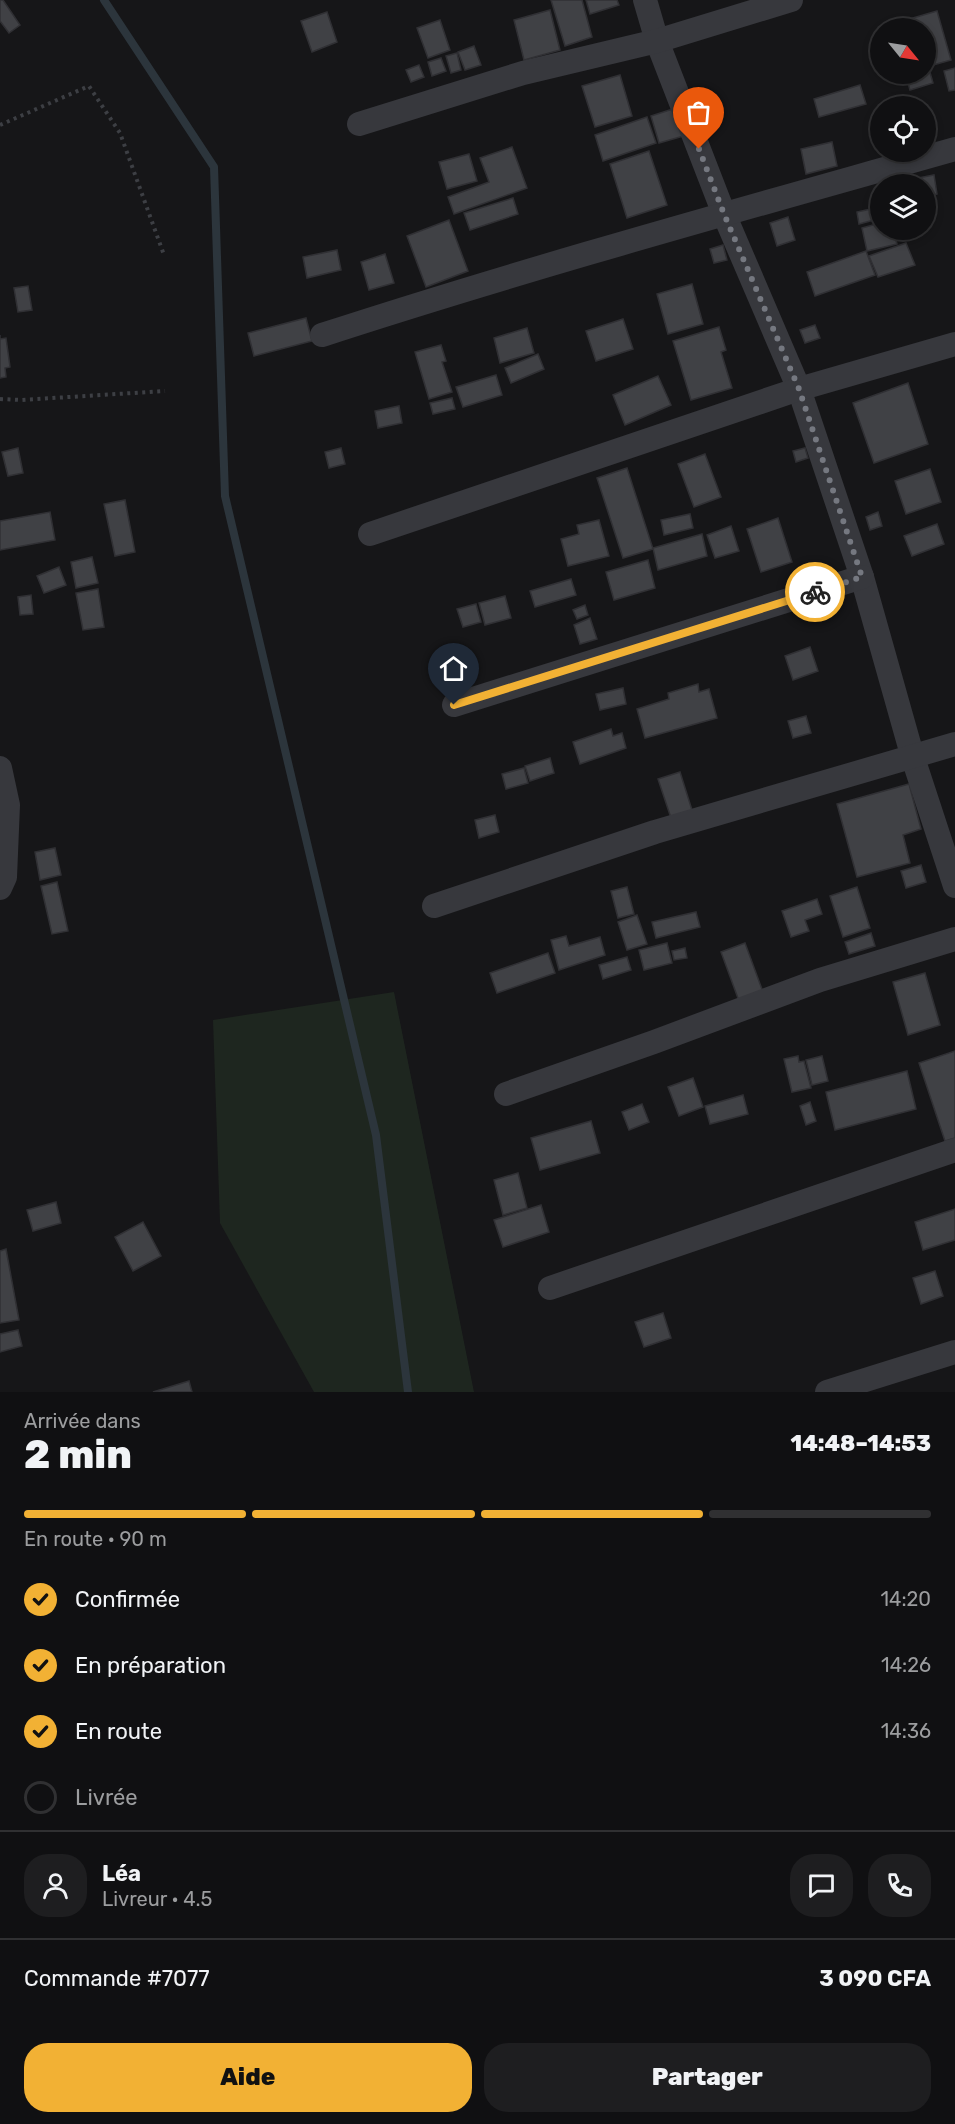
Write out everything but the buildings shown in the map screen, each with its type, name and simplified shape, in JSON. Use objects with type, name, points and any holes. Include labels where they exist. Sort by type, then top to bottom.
[{"type":"street","points":[[645,0],[657,41],[724,214],[799,389],[862,577],[913,758],[955,886]]},
{"type":"street","points":[[359,124],[523,73],[657,41],[791,0]]},
{"type":"street","points":[[322,335],[439,297],[955,149]]},
{"type":"street","points":[[370,534],[799,389],[955,344]]},
{"type":"street","points":[[454,705],[862,577]]},
{"type":"street","points":[[434,906],[656,832],[955,744]]},
{"type":"street","points":[[0,768],[8,805],[5,877],[0,888]]},
{"type":"street","points":[[506,1094],[820,980],[955,939]]},
{"type":"street","points":[[550,1288],[955,1150]]},
{"type":"street","points":[[827,1392],[955,1352]]},
{"type":"path","points":[[0,125],[89,86],[120,133],[164,255]]},
{"type":"path","points":[[0,399],[165,390]]},
{"type":"shaded area","points":[[394,992],[474,1392],[314,1392],[220,1223],[213,1020]]},
{"type":"waterway","points":[[104,0],[214,167],[225,496],[376,1135],[408,1392]]},
{"type":"way so far","points":[[699,149],[724,214],[799,389],[862,577],[815,592]]},
{"type":"route","points":[[454,705],[815,592]]}]
